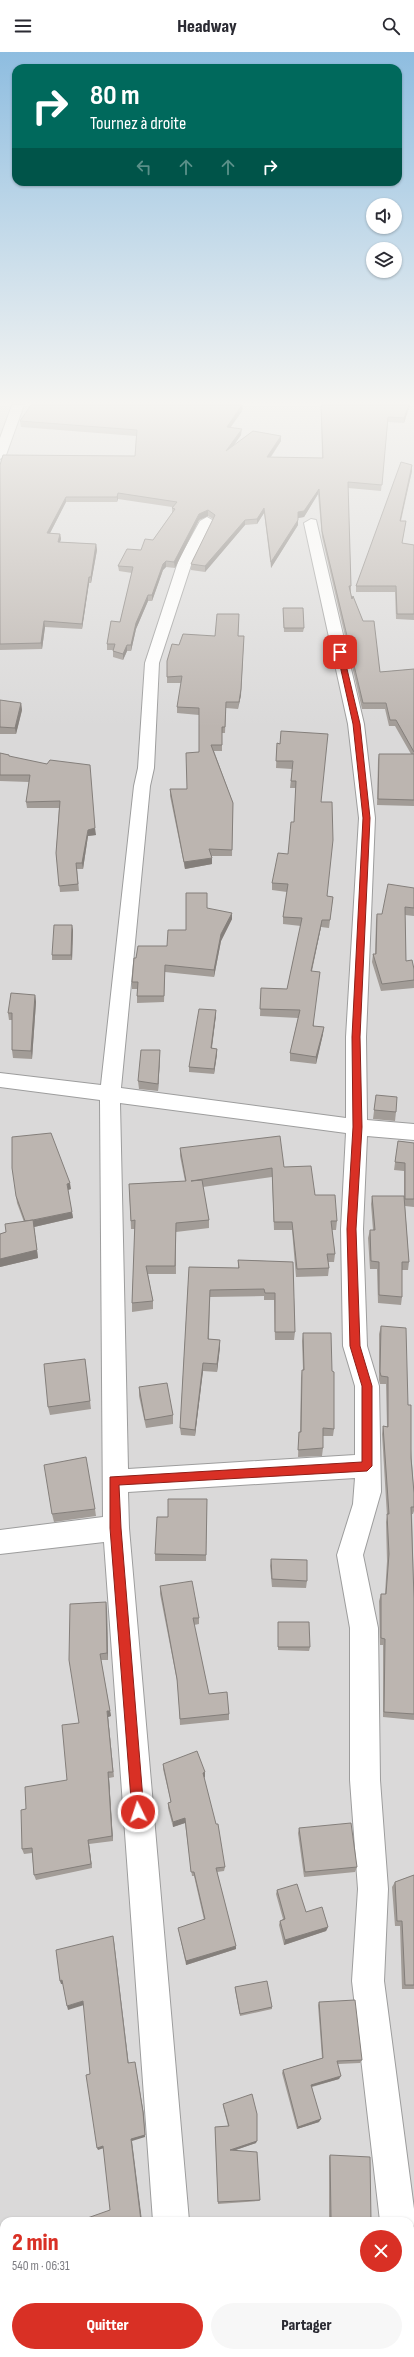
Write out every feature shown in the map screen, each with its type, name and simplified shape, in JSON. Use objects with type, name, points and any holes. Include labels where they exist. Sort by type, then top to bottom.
[{"type":"street","points":[[171,2217],[116,1528],[114,1481],[110,1094],[146,768],[152,663],[186,559],[208,521]]},
{"type":"street","points":[[311,523],[356,724],[367,818],[356,1037],[357,1127],[352,1229],[355,1346],[367,1386],[367,1466],[366,1504],[350,1555],[364,1628],[365,1780],[373,1889],[368,1980],[398,2217]]},
{"type":"street","points":[[0,1080],[357,1127],[414,1132]]},
{"type":"street","points":[[114,1481],[367,1466]]},
{"type":"street","points":[[0,1542],[116,1528]]},
{"type":"shaded area","points":[[0,513],[414,513],[414,2217],[0,2217]]},
{"type":"building","points":[[0,513],[58,513],[47,533],[60,534],[58,542],[96,544],[91,577],[89,577],[82,624],[44,621],[41,643],[0,644]]},
{"type":"building","points":[[172,513],[202,513],[199,514],[174,562],[166,561],[163,564],[152,595],[148,595],[136,623],[131,645],[127,645],[123,654],[113,651],[115,644],[107,644],[111,621],[120,622],[133,567],[118,566],[127,549],[141,550],[145,539],[153,540]]},
{"type":"building","points":[[212,513],[261,513],[257,519],[245,520],[205,566],[191,564],[215,515]]},
{"type":"building","points":[[265,513],[298,513],[298,520],[271,562]]},
{"type":"building","points":[[321,513],[349,513],[351,586],[349,586],[352,599],[353,596],[363,621],[374,621],[380,672],[414,669],[414,752],[396,720],[390,720],[386,703],[363,703],[322,531]]},
{"type":"building","points":[[383,513],[402,513],[400,521],[406,521],[402,543],[414,545],[414,614],[397,614],[396,586],[356,586]]},
{"type":"building","points":[[283,608],[303,608],[304,628],[284,628]]},
{"type":"building","points":[[217,614],[239,614],[238,636],[244,636],[239,702],[226,702],[225,727],[222,727],[222,745],[211,745],[233,803],[232,850],[209,849],[212,858],[184,862],[170,789],[187,789],[186,753],[199,752],[199,708],[177,707],[182,676],[167,677],[167,661],[172,644],[179,645],[183,634],[215,636]]},
{"type":"building","points":[[0,700],[21,703],[15,728],[0,727]]},
{"type":"building","points":[[281,731],[328,734],[321,802],[332,802],[333,840],[327,896],[333,897],[330,920],[322,920],[311,971],[320,972],[313,1026],[324,1027],[316,1057],[290,1053],[300,1010],[260,1009],[261,988],[287,989],[302,918],[283,917],[288,884],[272,883],[278,853],[288,854],[291,822],[294,822],[296,781],[291,781],[293,761],[276,761],[277,743],[280,744]]},
{"type":"building","points":[[0,753],[47,764],[50,760],[90,765],[95,828],[88,830],[82,863],[76,863],[78,884],[59,886],[56,853],[60,801],[26,802],[30,775],[0,775]]},
{"type":"building","points":[[379,754],[414,754],[414,800],[378,799]]},
{"type":"building","points":[[388,884],[414,888],[414,908],[405,907],[406,961],[412,960],[414,980],[382,984],[373,954],[376,954],[377,914],[382,914]]},
{"type":"building","points":[[186,893],[207,893],[207,908],[232,913],[221,934],[214,970],[165,965],[164,996],[137,996],[138,982],[132,982],[134,958],[136,958],[138,946],[167,946],[168,930],[186,930]]},
{"type":"building","points":[[54,925],[72,925],[71,955],[52,955]]},
{"type":"building","points":[[11,993],[35,995],[31,1051],[12,1050],[12,1013],[8,1013]]},
{"type":"building","points":[[199,1009],[216,1010],[211,1048],[217,1049],[214,1069],[189,1067]]},
{"type":"building","points":[[141,1050],[160,1050],[158,1084],[138,1081]]},
{"type":"building","points":[[376,1095],[397,1097],[396,1112],[374,1110]]},
{"type":"building","points":[[51,1133],[70,1183],[67,1184],[72,1212],[25,1221],[16,1196],[12,1168],[12,1137]]},
{"type":"building","points":[[280,1136],[284,1167],[311,1166],[315,1195],[335,1195],[337,1221],[331,1221],[335,1254],[327,1254],[329,1268],[297,1269],[292,1222],[274,1222],[272,1168],[191,1181],[202,1180],[209,1220],[176,1223],[175,1266],[146,1266],[153,1301],[132,1303],[135,1220],[131,1221],[129,1184],[186,1181],[180,1148]]},
{"type":"building","points":[[398,1141],[414,1143],[414,1199],[405,1199],[405,1163],[395,1162]]},
{"type":"building","points":[[372,1196],[404,1196],[409,1262],[402,1262],[402,1297],[379,1295],[379,1262],[371,1261],[370,1230],[375,1230]]},
{"type":"building","points":[[33,1220],[37,1250],[0,1259],[0,1234],[6,1232],[5,1224]]},
{"type":"building","points":[[238,1260],[293,1262],[295,1332],[275,1332],[275,1293],[265,1293],[264,1289],[210,1290],[208,1339],[220,1340],[217,1364],[203,1363],[195,1430],[180,1428],[189,1267],[239,1268]]},
{"type":"building","points":[[381,1326],[406,1328],[408,1405],[411,1405],[411,1458],[414,1493],[414,1507],[411,1507],[414,1598],[414,1714],[384,1712],[385,1639],[381,1638],[381,1594],[386,1594],[389,1554],[387,1514],[389,1514],[383,1426],[388,1427],[388,1377],[381,1376],[380,1372]]},
{"type":"building","points":[[303,1333],[331,1333],[332,1371],[334,1372],[334,1429],[323,1428],[323,1448],[298,1450],[299,1432],[301,1432],[302,1370],[304,1370]]},
{"type":"building","points":[[85,1359],[90,1401],[48,1407],[44,1364]]},
{"type":"building","points":[[167,1383],[173,1415],[145,1420],[139,1387]]},
{"type":"building","points":[[86,1457],[95,1509],[52,1514],[44,1465]]},
{"type":"building","points":[[168,1499],[207,1499],[206,1555],[155,1554],[157,1517],[168,1517]]},
{"type":"building","points":[[271,1559],[307,1560],[307,1581],[272,1579]]},
{"type":"building","points":[[192,1581],[199,1618],[193,1618],[209,1694],[227,1692],[229,1714],[180,1719],[177,1679],[160,1586]]},
{"type":"building","points":[[106,1602],[107,1653],[100,1654],[110,1711],[107,1711],[113,1772],[108,1772],[112,1836],[88,1840],[91,1864],[34,1875],[32,1848],[22,1849],[21,1810],[26,1809],[25,1787],[67,1780],[62,1725],[79,1723],[69,1660],[70,1604]]},
{"type":"building","points":[[278,1622],[309,1622],[310,1647],[278,1647]]},
{"type":"building","points":[[197,1751],[205,1772],[203,1773],[216,1824],[218,1824],[225,1867],[216,1868],[236,1946],[186,1961],[178,1928],[205,1919],[194,1872],[191,1872],[185,1818],[173,1822],[168,1803],[171,1802],[163,1764]]},
{"type":"building","points":[[351,1823],[357,1867],[305,1872],[299,1828]]},
{"type":"building","points":[[414,1875],[414,1985],[405,1985],[402,1921],[397,1921],[395,1882]]},
{"type":"building","points":[[297,1884],[306,1912],[322,1907],[328,1927],[285,1940],[280,1921],[285,1919],[277,1890]]},
{"type":"building","points":[[113,1936],[128,2063],[135,2062],[143,2112],[145,2135],[131,2139],[141,2217],[90,2217],[110,2210],[103,2146],[97,2148],[86,2075],[90,2074],[83,2001],[67,2006],[62,1980],[60,1981],[56,1950]]},
{"type":"building","points":[[267,1981],[272,2007],[240,2014],[235,1987]]},
{"type":"building","points":[[355,2000],[362,2060],[337,2061],[341,2076],[311,2085],[321,2119],[298,2127],[283,2070],[323,2058],[319,2002]]},
{"type":"building","points":[[252,2094],[257,2114],[257,2141],[230,2150],[257,2152],[260,2200],[218,2202],[215,2127],[229,2126],[223,2104]]},
{"type":"building","points":[[330,2155],[370,2157],[371,2217],[331,2217]]},
{"type":"route","points":[[138,1812],[116,1528],[114,1481],[367,1466],[367,1386],[355,1346],[352,1229],[357,1127],[356,1037],[363,922],[367,818],[356,724],[340,652]]}]
